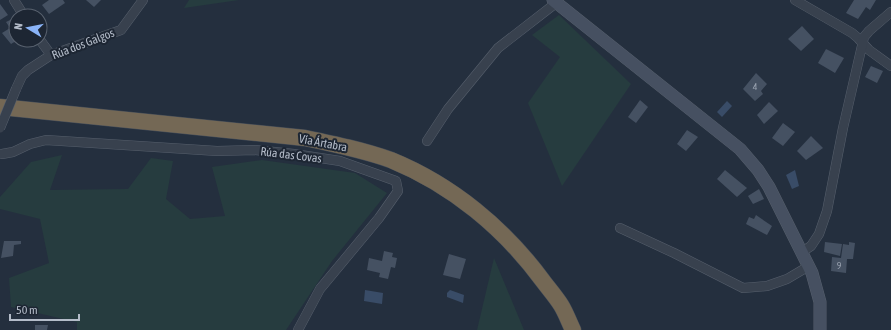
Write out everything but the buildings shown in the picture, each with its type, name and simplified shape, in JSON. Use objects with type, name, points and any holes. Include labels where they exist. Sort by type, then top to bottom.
[{"type":"highway","name":"Vía Ártabra","points":[[0,107],[305,138],[345,146],[390,160],[435,181],[470,205],[494,226],[528,261],[562,306],[573,330]]},
{"type":"street","name":"Rúa dos Galgos","points":[[0,128],[22,76],[28,70],[51,55],[121,30],[143,0]]},
{"type":"street","points":[[795,0],[852,33],[869,50],[891,66]]},
{"type":"street","points":[[427,141],[448,109],[498,48],[555,1],[740,149],[758,170],[769,187],[812,273],[820,302],[820,330]]},
{"type":"street","points":[[802,252],[811,246],[819,234],[827,211],[862,42],[869,31],[891,12]]},
{"type":"street","points":[[46,48],[51,55]]},
{"type":"street","name":"Rúa das Covas","points":[[1,153],[13,152],[30,144],[46,140],[217,152],[255,150],[340,161],[396,181],[398,191],[379,218],[320,289],[298,330]]},
{"type":"street","points":[[620,228],[674,253],[743,288],[767,286],[787,279],[809,266]]},
{"type":"green space","points":[[189,0],[239,0],[184,8]]},
{"type":"green space","points":[[559,15],[631,84],[562,186],[528,103],[560,57],[532,35]]},
{"type":"green space","points":[[62,155],[50,190],[128,189],[151,158],[173,161],[166,199],[190,219],[225,216],[212,167],[262,160],[355,173],[387,193],[332,261],[286,330],[77,330],[77,322],[11,307],[9,278],[49,263],[40,219],[0,209],[0,197],[31,162]]},
{"type":"green space","points":[[494,258],[524,330],[477,330]]},
{"type":"water","points":[[727,101],[732,106],[722,117],[717,112]]},
{"type":"water","points":[[795,170],[799,186],[792,189],[786,175]]},
{"type":"water","points":[[365,290],[383,293],[382,304],[364,301]]},
{"type":"water","points":[[450,290],[464,295],[463,303],[447,297],[447,293]]}]
